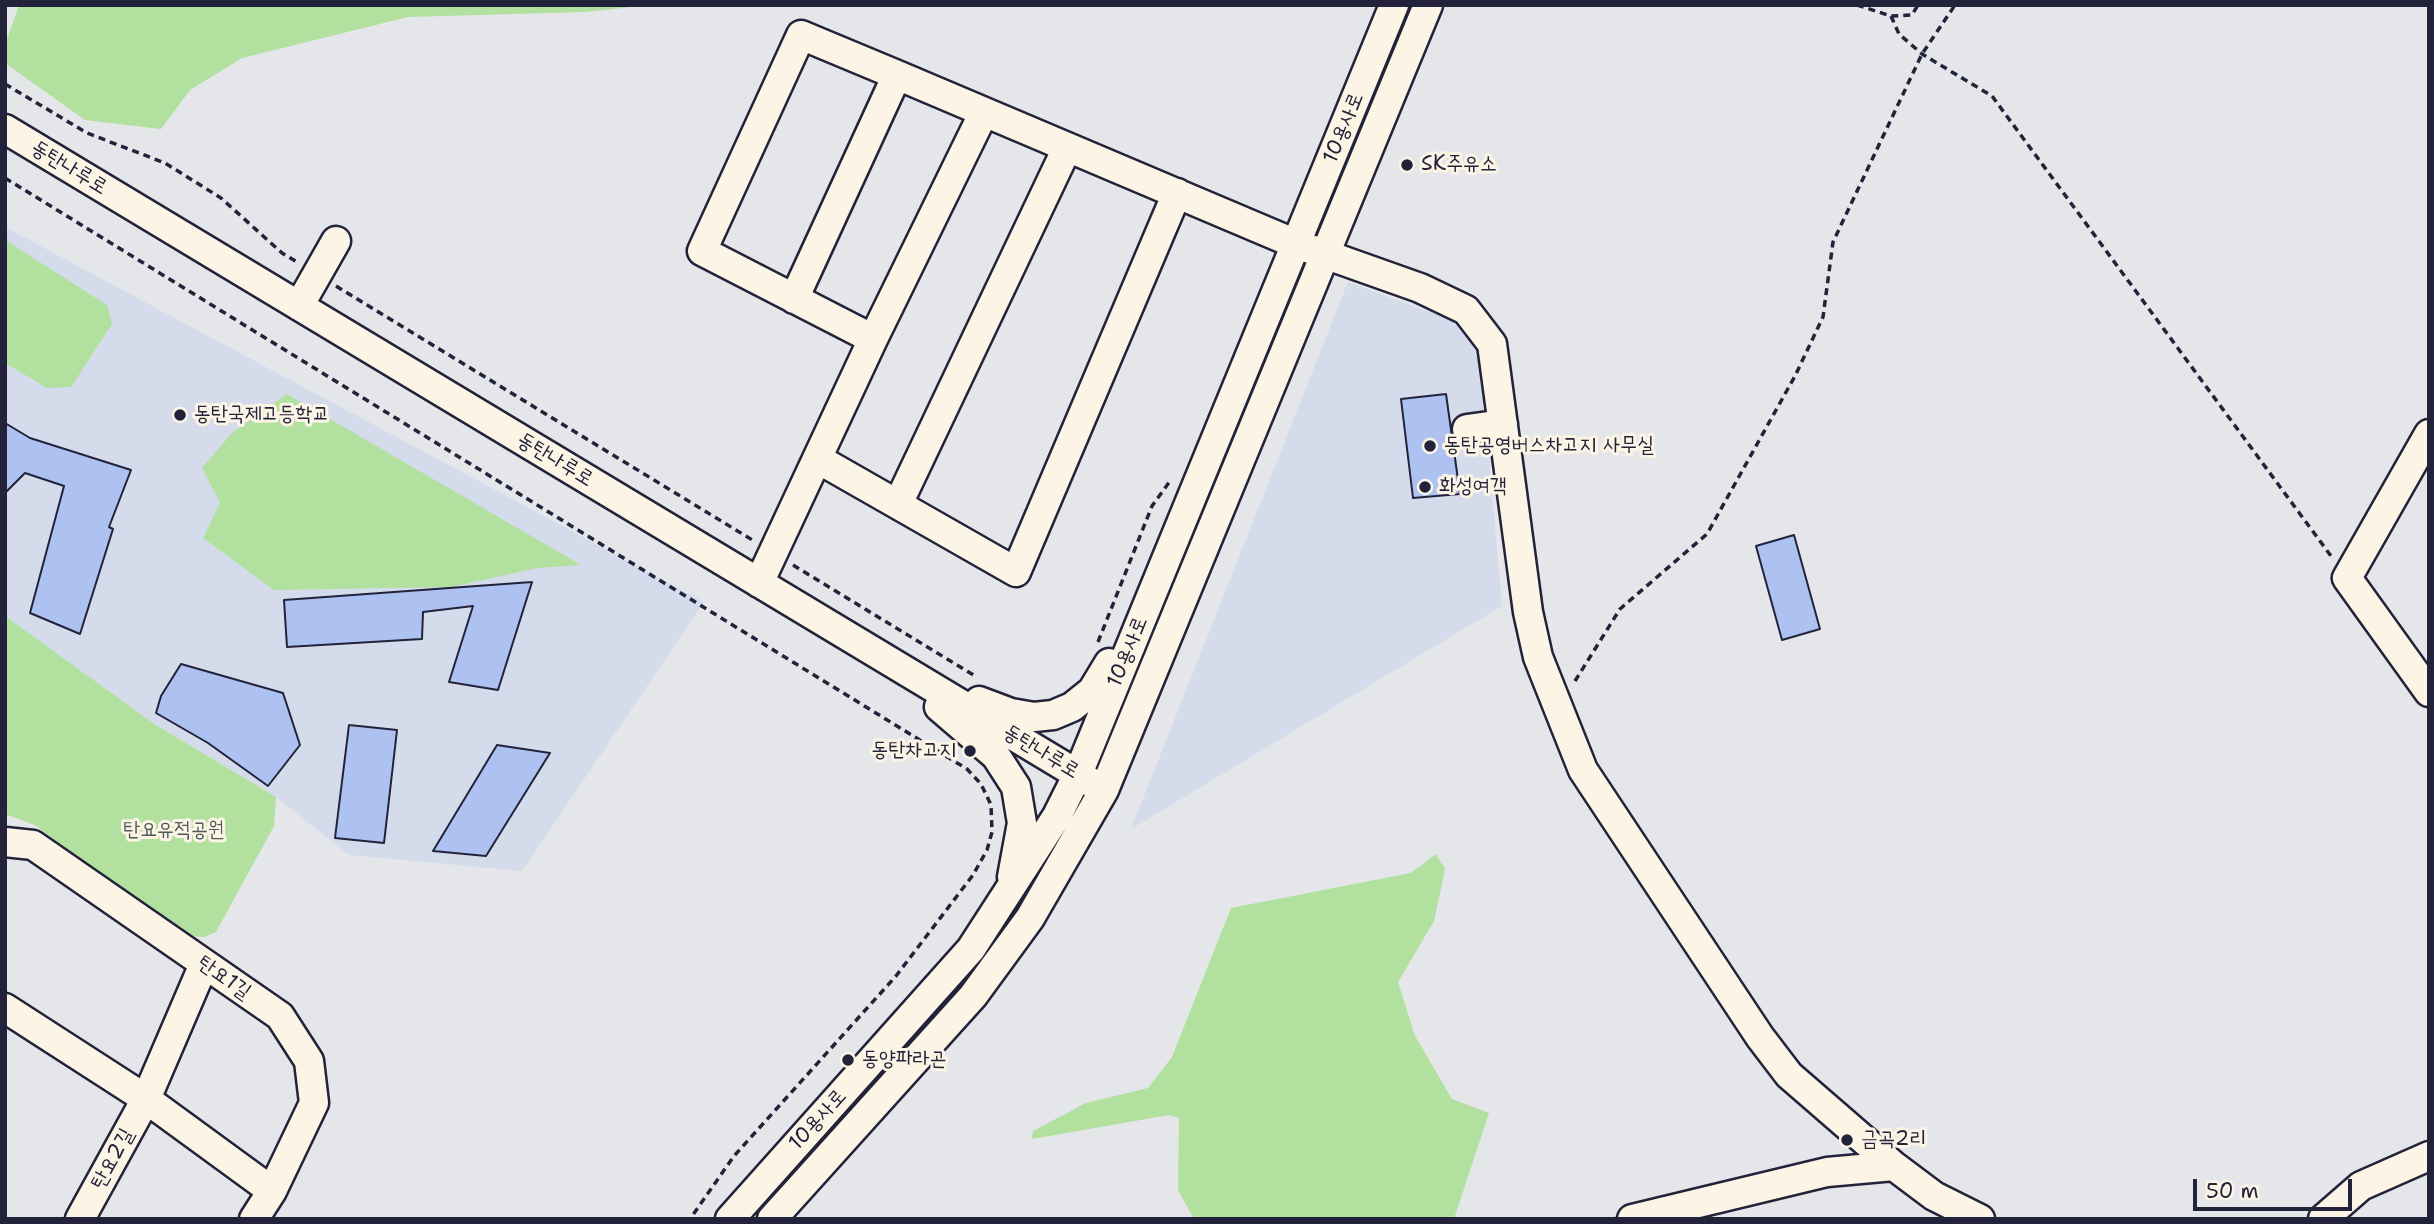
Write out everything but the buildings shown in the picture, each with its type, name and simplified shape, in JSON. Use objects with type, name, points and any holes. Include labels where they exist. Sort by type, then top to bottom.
[{"type":"street","name":"10용사로","points":[[730,1219],[971,950],[1057,816],[1078,774],[1183,486],[1296,244],[1394,5]]},
{"type":"street","name":"10용사로","points":[[772,1219],[973,996],[1030,918],[1104,790],[1428,5]]},
{"type":"street","points":[[873,339],[702,251],[801,34],[1296,244],[1443,298],[1475,318],[1492,344],[1528,612],[1538,657],[1583,770],[1760,1037],[1804,1091],[1894,1166],[1930,1207],[1980,1219]]},
{"type":"street","points":[[794,299],[897,75]]},
{"type":"street","points":[[760,583],[873,339],[984,112]]},
{"type":"street","name":"동탄나루로","points":[[5,130],[1104,790]]},
{"type":"street","points":[[898,504],[1068,148]]},
{"type":"street","points":[[818,458],[1016,572],[1177,193]]},
{"type":"street","points":[[299,306],[336,241]]},
{"type":"street","points":[[1467,429],[1503,425]]},
{"type":"street","points":[[2429,434],[2347,578],[2429,692]]},
{"type":"street","points":[[882,656],[912,673],[1011,713],[1034,718],[1053,715],[1072,707],[1092,691],[1111,660],[1183,486]]},
{"type":"street","points":[[882,656],[996,756],[1010,774],[1021,803],[1022,823],[1013,876],[1001,906]]},
{"type":"street","name":"탄요1길","points":[[5,842],[33,845],[280,1016],[309,1061],[314,1103],[272,1191],[254,1219]]},
{"type":"street","name":"탄요2길","points":[[80,1219],[146,1099],[204,964]]},
{"type":"street","points":[[8,1018],[146,1099],[272,1191]]},
{"type":"street","points":[[2323,1219],[2361,1186],[2429,1156]]},
{"type":"street","points":[[1632,1219],[1827,1172],[1894,1166]]},
{"type":"path","points":[[1857,5],[1891,16],[1912,15],[1918,5]]},
{"type":"path","points":[[1557,709],[1620,610],[1707,534],[1795,376],[1823,317],[1833,242],[1923,54],[1955,5]]},
{"type":"path","points":[[1891,16],[1899,34],[1923,54],[1992,96],[2347,578]]},
{"type":"path","points":[[5,84],[87,133],[176,170],[221,198],[282,253],[986,683]]},
{"type":"path","points":[[5,178],[967,769],[988,795],[992,832],[987,850],[973,875],[896,976],[734,1156],[690,1219]]},
{"type":"path","points":[[1094,651],[1152,506],[1183,486]]},
{"type":"shaded area","name":"동탄국제고등학교","points":[[5,227],[704,602],[522,871],[349,855],[276,797],[156,725],[5,616]]},
{"type":"shaded area","points":[[1348,282],[1453,321],[1480,356],[1502,606],[1131,829]]},
{"type":"green space","points":[[19,5],[650,5],[585,12],[408,17],[242,58],[190,90],[161,129],[85,120],[5,63],[5,45]]},
{"type":"green space","points":[[5,240],[107,305],[112,324],[71,387],[47,388],[5,363]]},
{"type":"green space","points":[[287,394],[581,565],[537,568],[452,587],[274,590],[203,538],[220,503],[202,468],[232,433]]},
{"type":"green space","name":"탄요유적공원","points":[[5,616],[156,725],[276,797],[274,826],[216,932],[204,937],[191,936],[126,894],[35,825],[5,814]]},
{"type":"green space","points":[[1436,854],[1445,869],[1434,921],[1398,982],[1415,1036],[1452,1099],[1489,1113],[1454,1219],[1194,1219],[1178,1190],[1179,1118],[1169,1115],[1032,1139],[1033,1131],[1086,1103],[1148,1088],[1172,1057],[1231,908],[1411,873]]},
{"type":"place","name":"SK주유소","points":[[1407,165]]},
{"type":"place","name":"동탄국제고등학교","points":[[180,415]]},
{"type":"place","name":"동탄공영버스차고지 사무실","points":[[1430,446]]},
{"type":"place","name":"화성여객","points":[[1425,487]]},
{"type":"place","name":"동탄차고지","points":[[970,751]]},
{"type":"place","name":"동양파라곤","points":[[848,1060]]},
{"type":"place","name":"금곡2리","points":[[1847,1140]]}]
